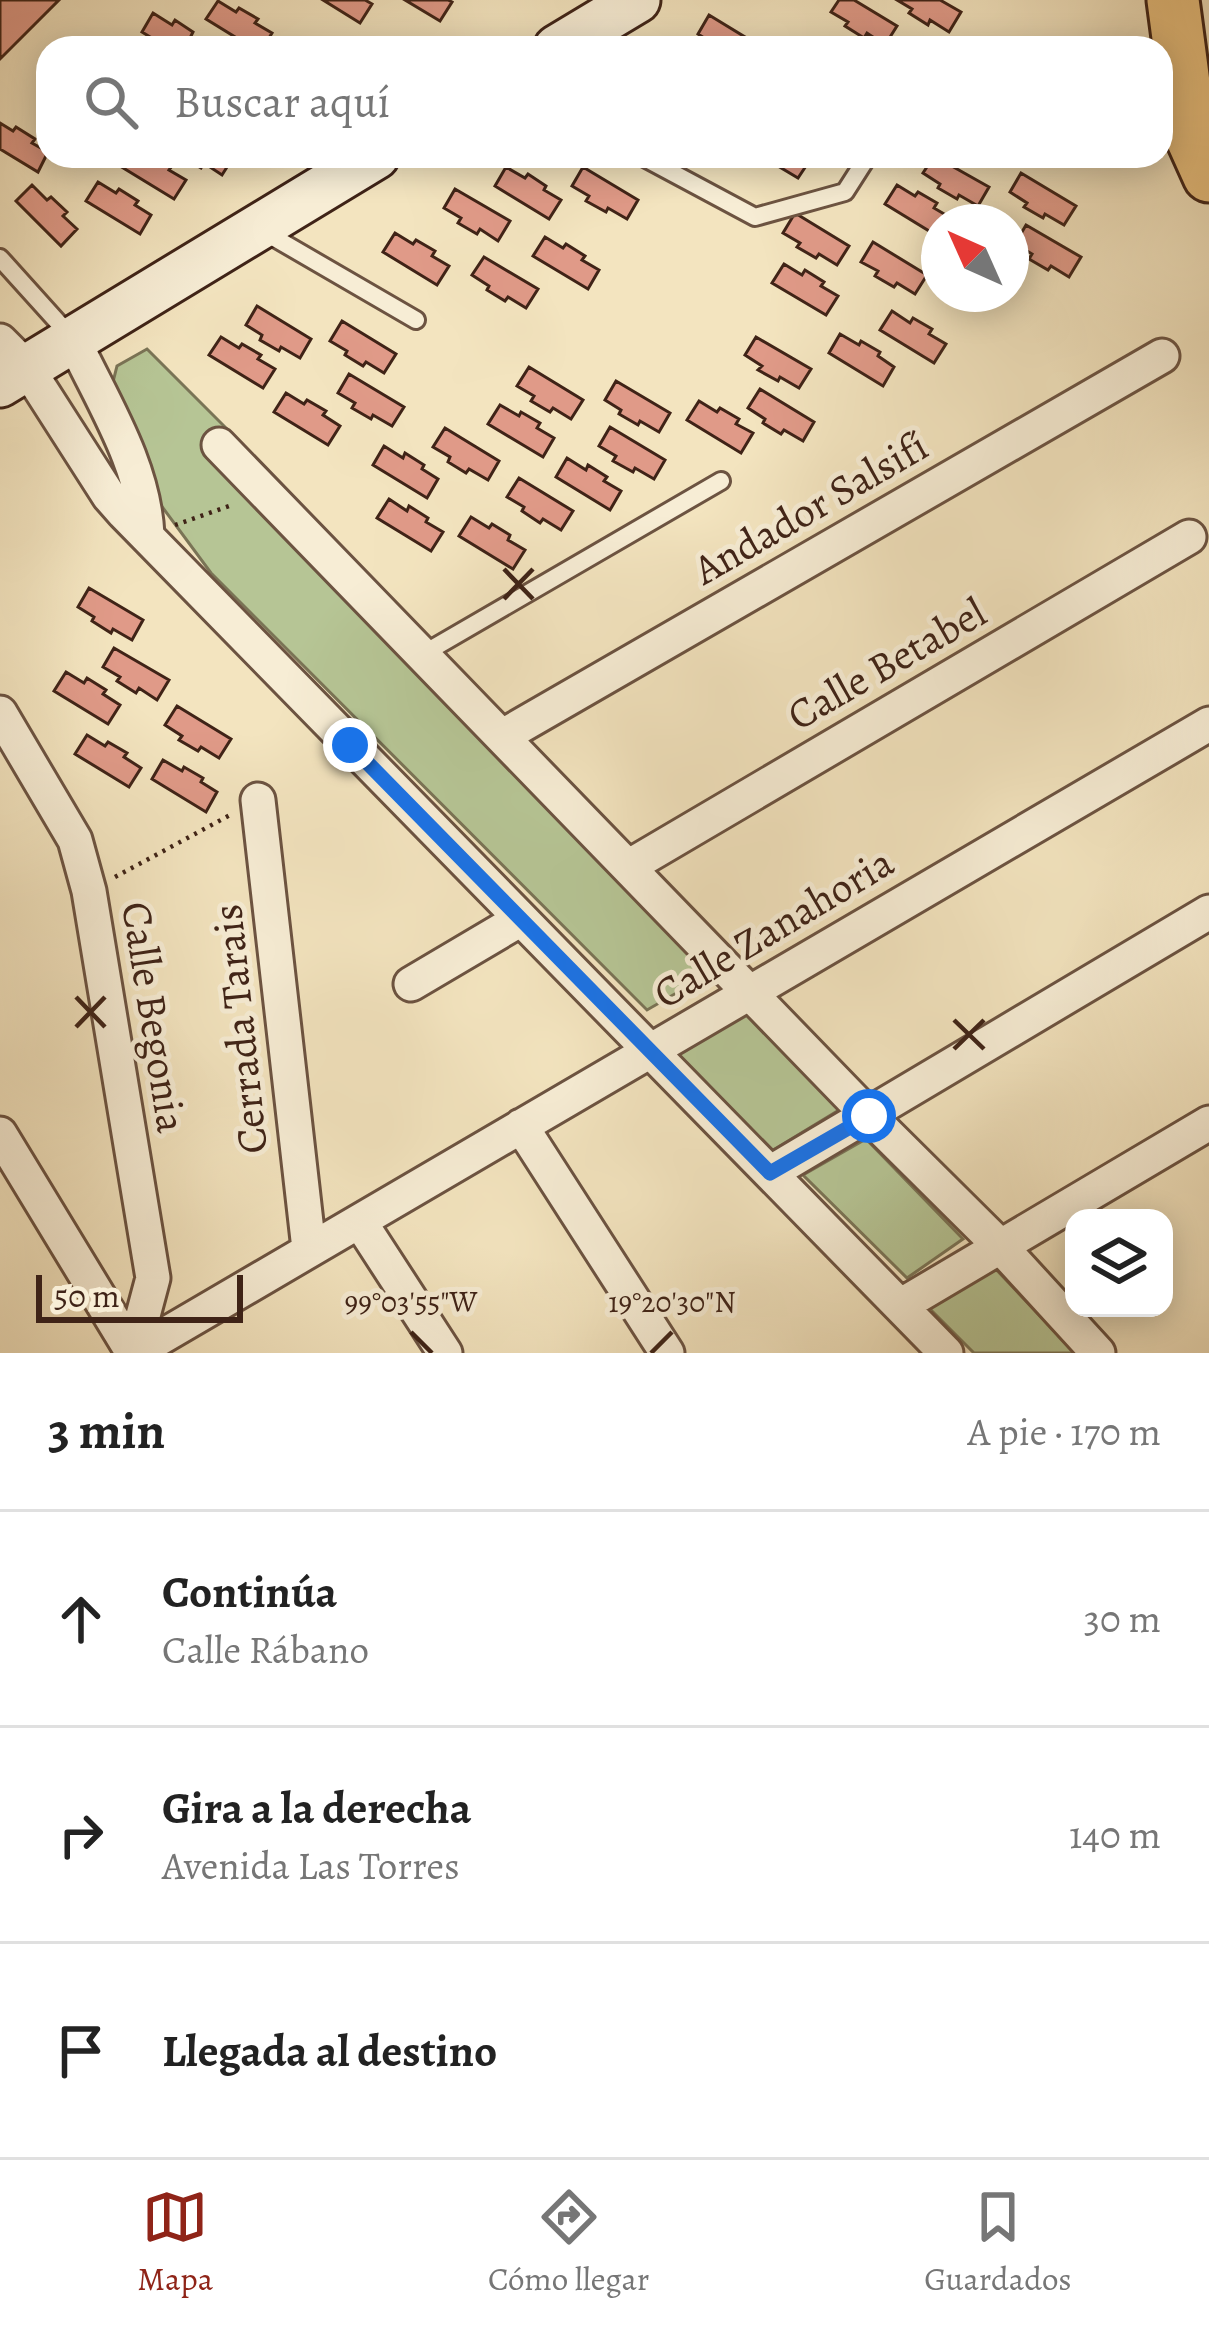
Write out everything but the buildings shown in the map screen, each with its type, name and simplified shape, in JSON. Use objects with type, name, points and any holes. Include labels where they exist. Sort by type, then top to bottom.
[{"type":"main road","points":[[1173,0],[1191,136],[1209,176]]},
{"type":"street","points":[[576,36],[637,0]]},
{"type":"street","points":[[356,168],[74,339],[9,364],[110,496],[146,535],[946,1353]]},
{"type":"street","points":[[74,339],[138,478],[146,508],[146,535]]},
{"type":"street","name":"Andador Salsifí","points":[[503,736],[1162,356]]},
{"type":"street","points":[[219,445],[1001,1247],[1098,1353]]},
{"type":"street","name":"Calle Betabel","points":[[628,867],[1189,537]]},
{"type":"street","name":"Calle Begonia","points":[[0,713],[75,840],[89,891],[153,1278],[133,1353]]},
{"type":"street","name":"Calle Zanahoria","points":[[133,1353],[1209,724]]},
{"type":"street","name":"Cerrada Tarais","points":[[258,800],[309,1249]]},
{"type":"street","points":[[770,1173],[1209,912]]},
{"type":"street","points":[[411,984],[521,920]]},
{"type":"street","points":[[900,1306],[1209,1123]]},
{"type":"street","points":[[520,1126],[667,1353]]},
{"type":"street","points":[[0,1134],[133,1353]]},
{"type":"street","points":[[360,1222],[446,1353]]},
{"type":"lane","points":[[663,168],[755,217],[845,192],[860,168]]},
{"type":"lane","points":[[257,227],[416,320]]},
{"type":"lane","points":[[0,258],[74,339]]},
{"type":"lane","points":[[423,654],[721,481]]},
{"type":"path","points":[[146,535],[266,493]]},
{"type":"path","points":[[89,891],[258,800]]},
{"type":"green space","points":[[147,349],[228,430],[208,453],[713,972],[647,1010],[211,573],[149,489],[113,382],[117,366]]},
{"type":"green space","points":[[748,1011],[839,1110],[770,1152],[672,1054]]},
{"type":"green space","points":[[866,1139],[963,1239],[907,1278],[803,1175]]},
{"type":"green space","points":[[990,1263],[1075,1353],[974,1353],[926,1305]]},
{"type":"route","points":[[350,745],[770,1173],[869,1116]]}]
